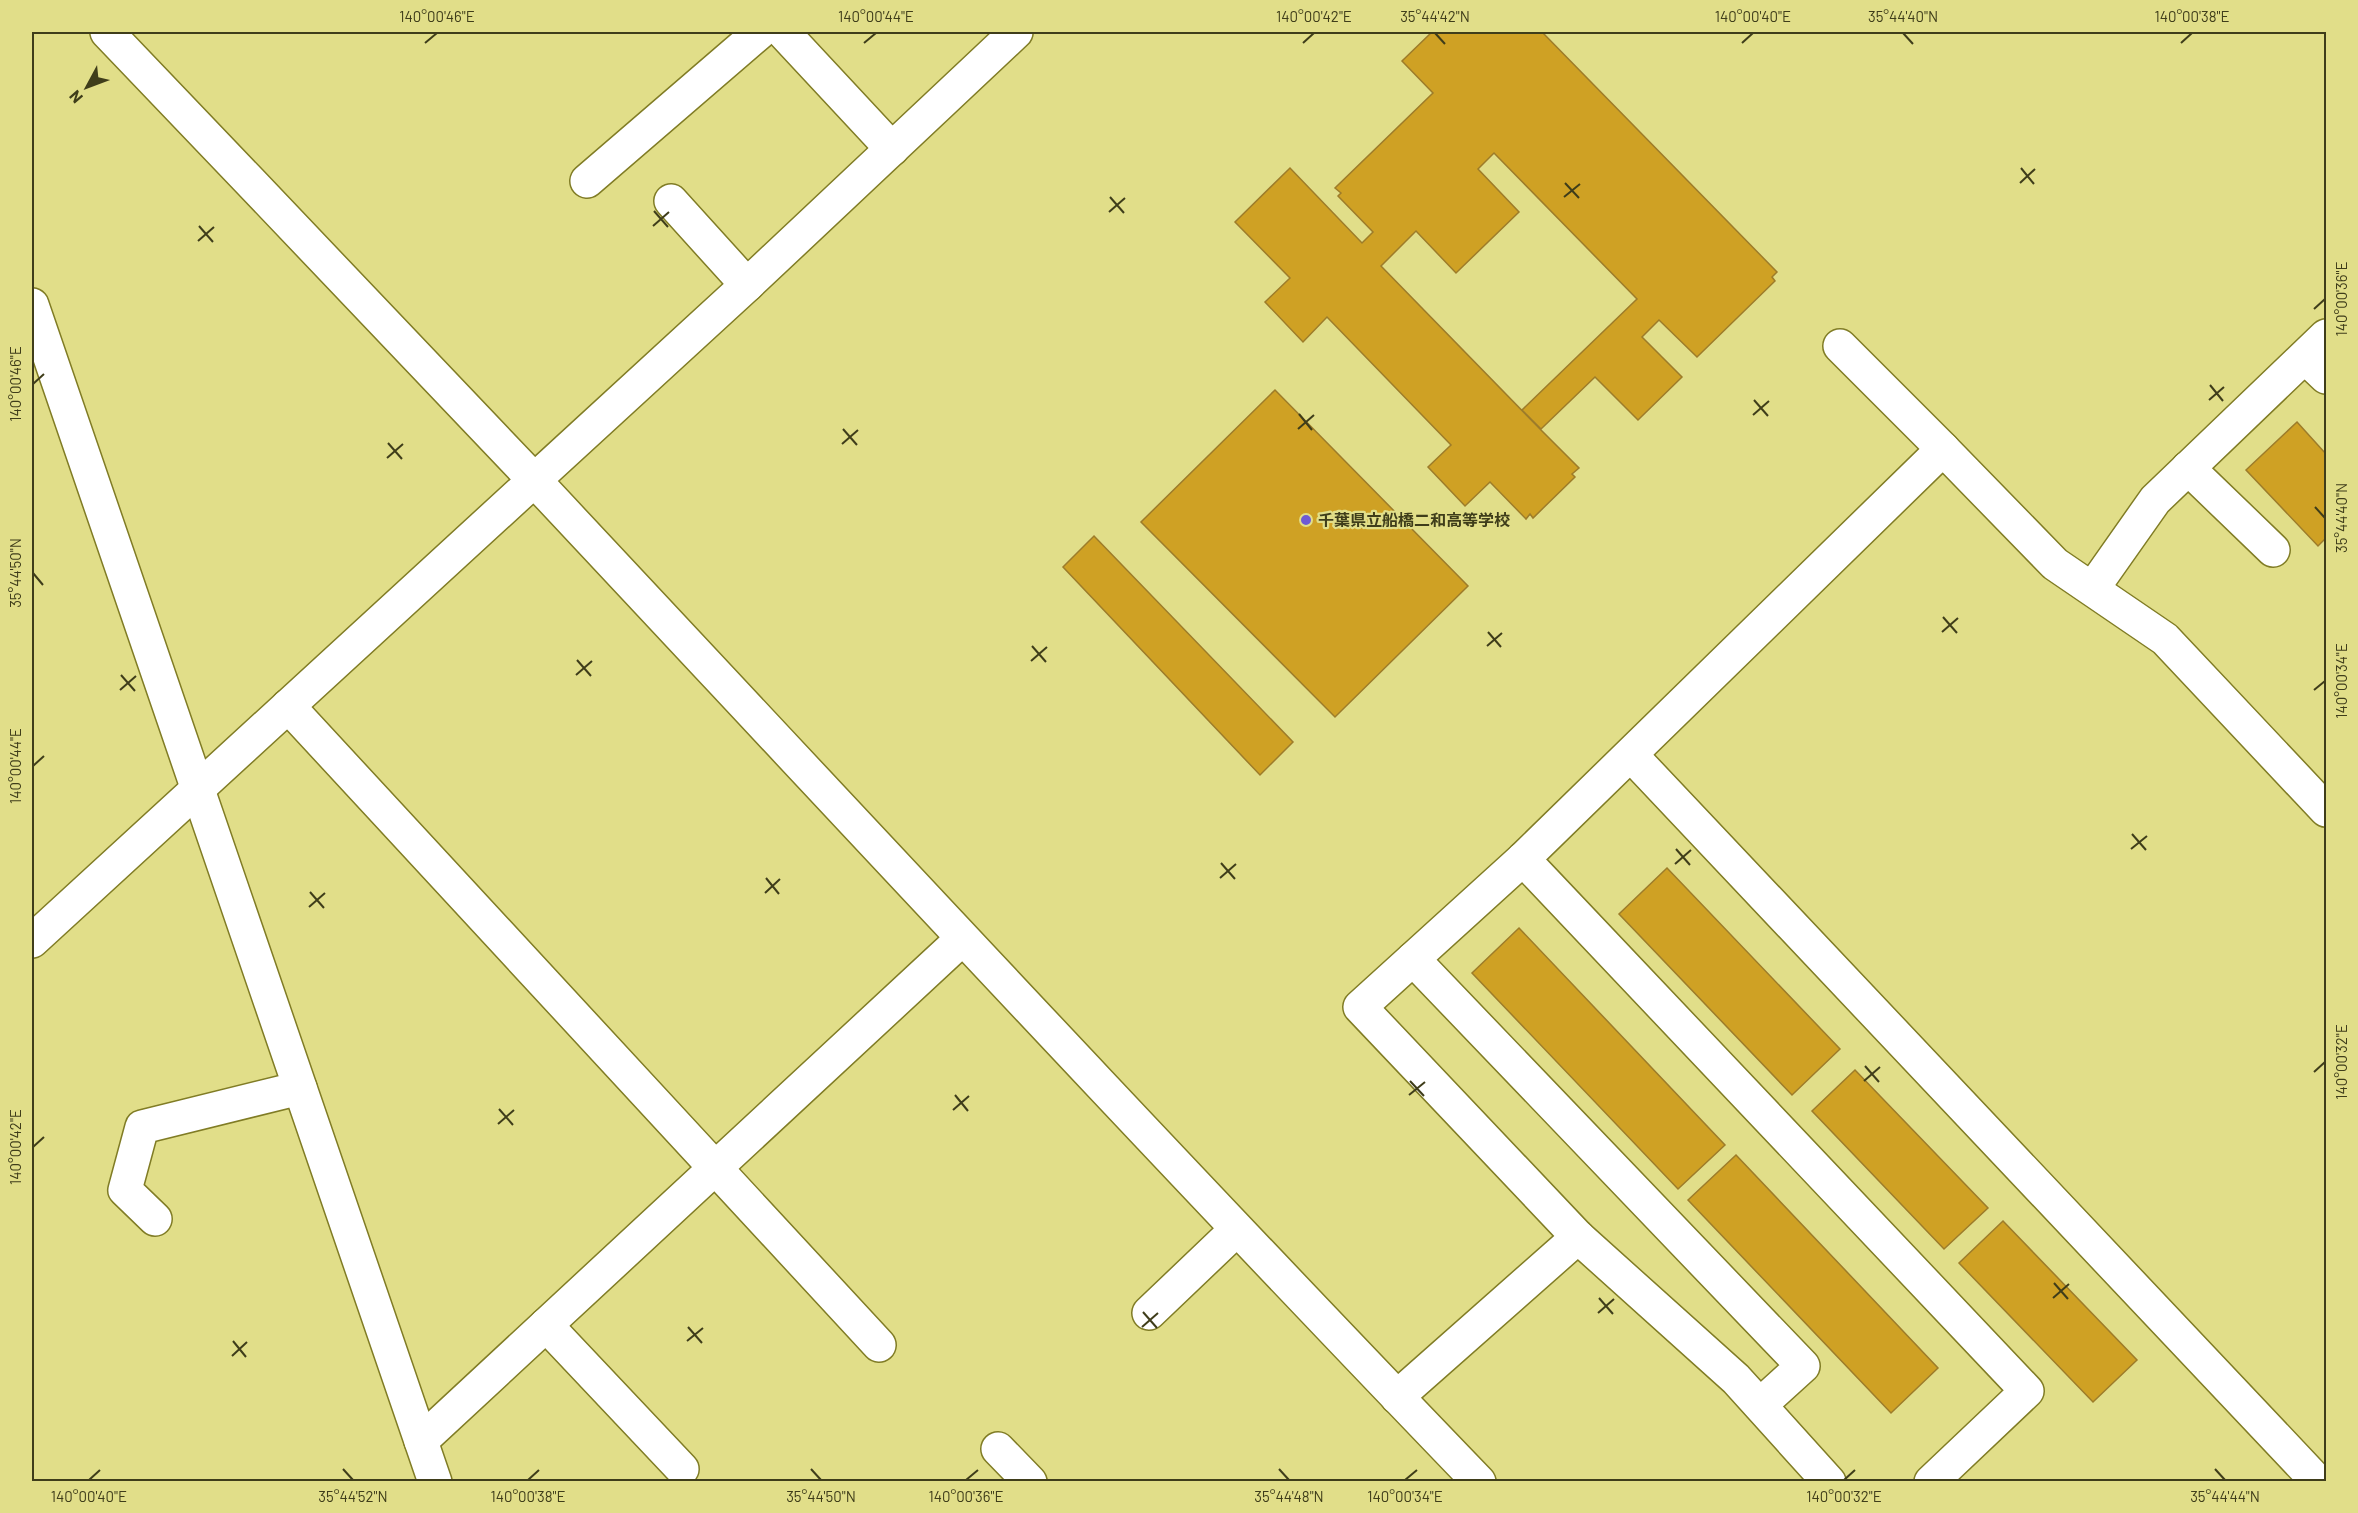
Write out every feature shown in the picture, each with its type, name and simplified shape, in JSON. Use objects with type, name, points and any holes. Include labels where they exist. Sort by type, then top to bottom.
[{"type":"street","points":[[107,32],[534,480],[1236,1230],[1479,1482]]},
{"type":"street","points":[[586,181],[760,32]]},
{"type":"street","points":[[783,32],[892,149]]},
{"type":"street","points":[[32,941],[747,285],[1017,32]]},
{"type":"street","points":[[671,201],[747,285]]},
{"type":"street","points":[[32,305],[435,1482]]},
{"type":"street","points":[[1840,346],[2055,564],[2165,639],[2326,810]]},
{"type":"street","points":[[2092,588],[2155,500],[2188,468],[2319,357]]},
{"type":"street","points":[[1829,1482],[1736,1378],[1578,1237],[1360,1007],[1523,859],[1943,449]]},
{"type":"street","points":[[2188,468],[2273,550]]},
{"type":"street","points":[[288,706],[879,1345]]},
{"type":"street","points":[[1631,755],[2318,1482]]},
{"type":"street","points":[[1523,859],[2027,1391],[1930,1482]]},
{"type":"street","points":[[421,1441],[962,939]]},
{"type":"street","points":[[1413,959],[1803,1366],[1760,1405]]},
{"type":"street","points":[[155,1219],[125,1190],[142,1127],[300,1088]]},
{"type":"street","points":[[1149,1313],[1236,1230]]},
{"type":"street","points":[[1397,1396],[1578,1237]]},
{"type":"street","points":[[546,1325],[682,1469]]},
{"type":"street","points":[[998,1449],[1030,1482]]},
{"type":"building","points":[[1432,32],[1542,32],[1777,272],[1772,277],[1775,281],[1697,357],[1659,320],[1642,337],[1682,377],[1638,420],[1595,377],[1541,429],[1522,410],[1637,299],[1494,153],[1478,169],[1519,212],[1456,273],[1416,231],[1381,266],[1541,430],[1579,468],[1572,474],[1575,477],[1533,518],[1530,514],[1526,519],[1490,482],[1465,506],[1428,467],[1451,445],[1327,317],[1303,342],[1265,302],[1290,278],[1235,222],[1290,168],[1362,243],[1373,232],[1338,196],[1341,193],[1335,188],[1433,93],[1402,61]]},
{"type":"building","points":[[1275,390],[1468,586],[1335,717],[1141,522]]},
{"type":"building","points":[[2297,422],[2326,454],[2326,538],[2318,546],[2246,470]]},
{"type":"building","points":[[1094,536],[1293,742],[1260,775],[1063,567]]},
{"type":"building","points":[[1667,868],[1840,1049],[1792,1095],[1619,914]]},
{"type":"building","points":[[1519,928],[1725,1145],[1678,1189],[1472,973]]},
{"type":"building","points":[[1855,1070],[1988,1208],[1944,1249],[1812,1111]]},
{"type":"building","points":[[1736,1155],[1938,1368],[1891,1413],[1688,1200]]},
{"type":"building","points":[[2003,1221],[2137,1360],[2093,1402],[1959,1263]]},
{"type":"place","name":"千葉県立船橋二和高等学校","points":[[1306,520]]}]
